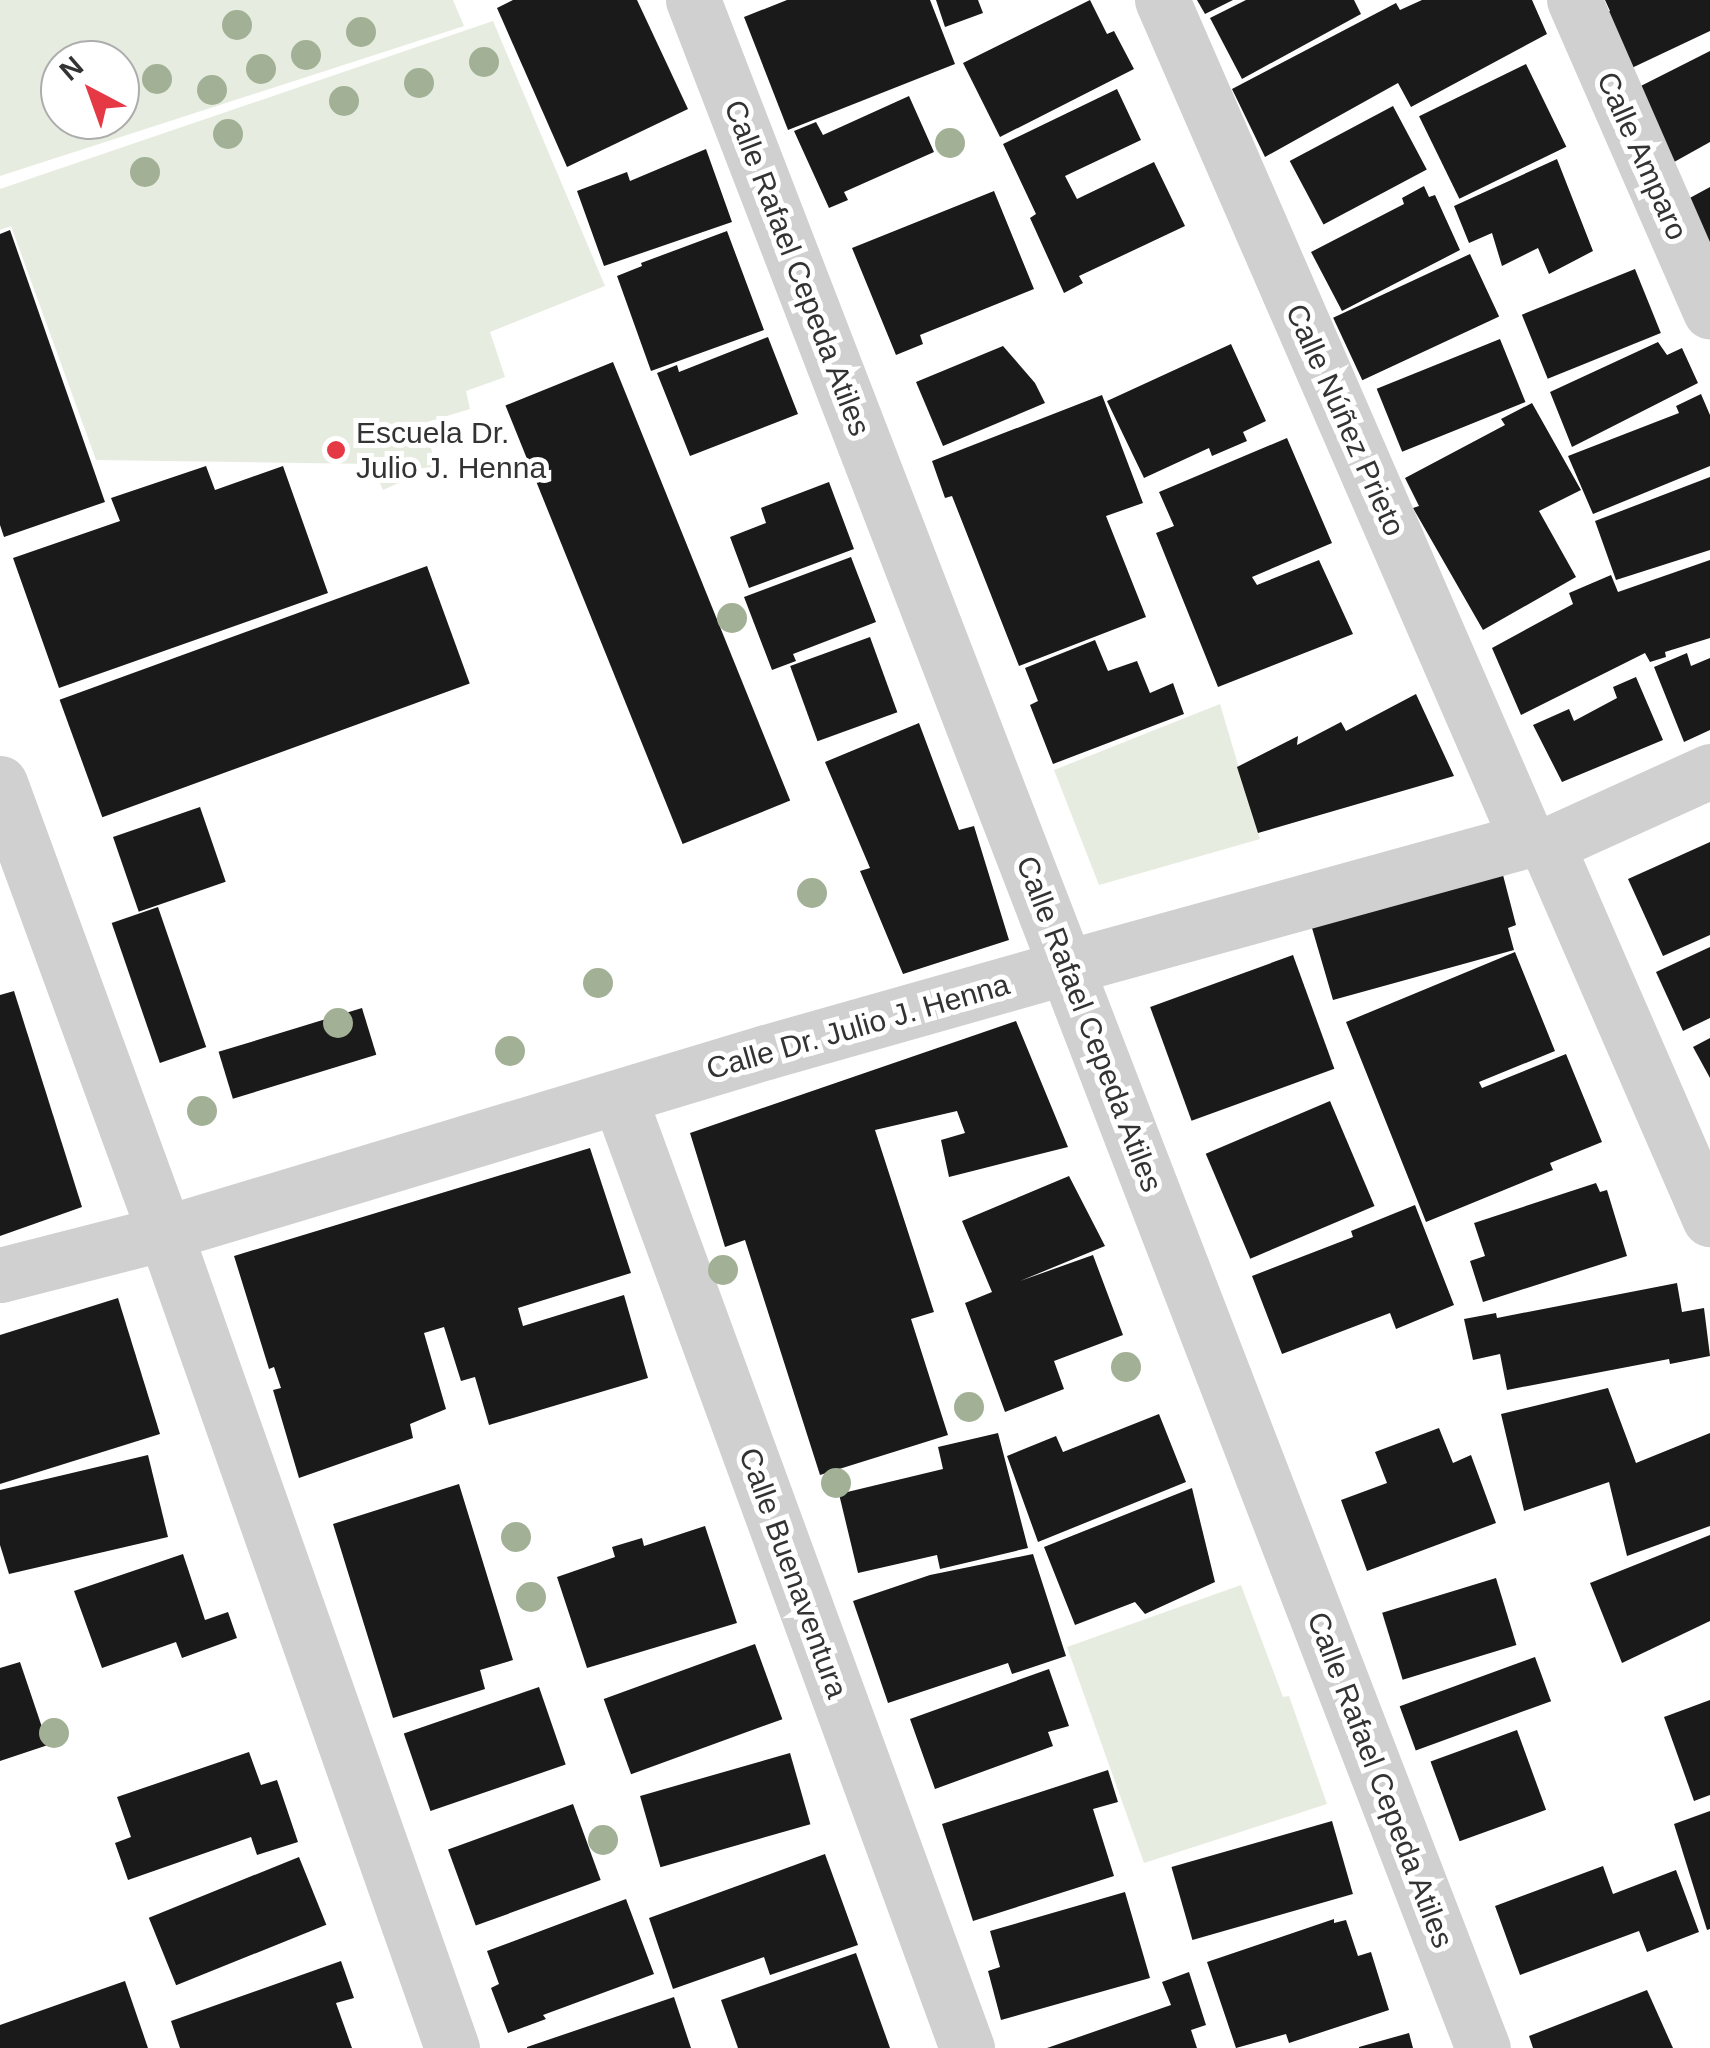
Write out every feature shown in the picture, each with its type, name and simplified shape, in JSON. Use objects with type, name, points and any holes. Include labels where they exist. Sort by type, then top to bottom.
[{"type":"street","name":"Calle Rafael Cepeda Atiles","points":[[693,0],[1483,2048]]},
{"type":"street","name":"Calle Núñez Prieto","points":[[1162,0],[1537,842],[1710,1219]]},
{"type":"street","name":"Calle Amparo","points":[[1574,0],[1710,312]]},
{"type":"street","name":"Calle Dr. Julio J. Henna","points":[[0,1275],[166,1233],[1067,967],[1537,842],[1710,772]]},
{"type":"street","points":[[0,783],[166,1233],[452,2048]]},
{"type":"street","name":"Calle Buenaventura","points":[[619,1097],[968,2048]]},
{"type":"shaded area","points":[[0,0],[453,0],[464,26],[140,131],[140,40],[40,40],[40,140],[111,140],[0,176]]},
{"type":"shaded area","points":[[493,21],[605,286],[490,332],[505,377],[466,391],[470,409],[424,423],[436,466],[383,490],[372,464],[96,460],[11,226],[0,230],[0,189]]},
{"type":"shaded area","points":[[1220,704],[1260,839],[1099,885],[1054,770]]},
{"type":"shaded area","points":[[1241,1585],[1283,1697],[1289,1696],[1327,1804],[1144,1863],[1067,1647]]},
{"type":"building","points":[[513,0],[637,0],[688,109],[567,167],[497,8]]},
{"type":"building","points":[[787,0],[930,0],[955,64],[788,130],[744,17]]},
{"type":"building","points":[[936,0],[978,0],[983,13],[945,27]]},
{"type":"building","points":[[1090,0],[1107,34],[1114,31],[1134,69],[1000,137],[963,63]]},
{"type":"building","points":[[1197,0],[1233,0],[1205,14]]},
{"type":"building","points":[[1246,0],[1354,0],[1361,14],[1242,79],[1210,18]]},
{"type":"building","points":[[1422,0],[1532,0],[1547,34],[1411,107],[1398,83],[1265,157],[1232,89],[1396,3],[1400,10]]},
{"type":"building","points":[[1605,0],[1710,0],[1710,31],[1619,74],[1595,18],[1610,11]]},
{"type":"building","points":[[1710,51],[1710,142],[1658,171],[1619,97]]},
{"type":"building","points":[[1526,64],[1566,147],[1459,199],[1419,116]]},
{"type":"building","points":[[1117,89],[1141,140],[1065,176],[1077,199],[1154,162],[1185,226],[1079,276],[1083,283],[1064,293],[1030,218],[1036,214],[1003,144]]},
{"type":"building","points":[[909,96],[934,152],[844,192],[848,200],[829,208],[794,131],[816,122],[823,135]]},
{"type":"building","points":[[1393,106],[1427,170],[1323,225],[1290,161]]},
{"type":"building","points":[[706,149],[732,222],[604,266],[577,191],[627,172],[630,181]]},
{"type":"building","points":[[1557,159],[1593,251],[1549,274],[1538,248],[1502,266],[1492,233],[1469,243],[1454,206]]},
{"type":"building","points":[[1424,186],[1429,197],[1435,195],[1460,250],[1342,311],[1311,252],[1404,204],[1402,198]]},
{"type":"building","points":[[1710,187],[1710,276],[1675,206]]},
{"type":"building","points":[[994,191],[1034,289],[920,335],[923,344],[896,355],[852,248]]},
{"type":"building","points":[[10,230],[105,502],[4,537],[0,525],[0,234]]},
{"type":"building","points":[[727,231],[764,330],[651,371],[617,276]]},
{"type":"building","points":[[1470,254],[1499,317],[1362,380],[1333,318]]},
{"type":"building","points":[[1635,269],[1661,333],[1548,379],[1522,315]]},
{"type":"building","points":[[768,337],[798,414],[690,456],[657,373],[677,365],[679,372]]},
{"type":"building","points":[[1500,339],[1525,402],[1402,452],[1377,389]]},
{"type":"building","points":[[1658,342],[1667,355],[1682,348],[1698,383],[1572,447],[1550,392]]},
{"type":"building","points":[[1231,344],[1266,421],[1243,432],[1247,441],[1212,456],[1209,448],[1144,478],[1107,401]]},
{"type":"building","points":[[1003,346],[1035,383],[1045,403],[943,446],[916,382]]},
{"type":"building","points":[[613,362],[790,801],[683,844],[505,405]]},
{"type":"building","points":[[1701,394],[1710,415],[1710,466],[1593,514],[1568,456],[1679,413],[1676,406]]},
{"type":"building","points":[[1102,395],[1143,503],[1106,516],[1146,617],[1019,666],[952,496],[945,498],[932,461]]},
{"type":"building","points":[[1532,403],[1581,490],[1539,511],[1576,577],[1483,630],[1413,508],[1419,506],[1405,478],[1505,425],[1501,419]]},
{"type":"building","points":[[1287,438],[1332,543],[1252,577],[1257,585],[1319,560],[1353,634],[1218,687],[1156,533],[1174,526],[1159,492]]},
{"type":"building","points":[[206,466],[215,490],[283,466],[328,593],[59,688],[13,558],[120,521],[111,498]]},
{"type":"building","points":[[1710,477],[1710,550],[1616,580],[1595,521]]},
{"type":"building","points":[[829,482],[854,549],[749,588],[730,537],[766,523],[761,508]]},
{"type":"building","points":[[851,557],[876,622],[793,654],[796,661],[772,670],[744,597]]},
{"type":"building","points":[[1710,560],[1710,638],[1665,652],[1666,657],[1650,662],[1645,653],[1521,715],[1492,648],[1573,604],[1569,593],[1611,575],[1618,592]]},
{"type":"building","points":[[427,566],[470,683],[102,817],[60,700]]},
{"type":"building","points":[[870,637],[897,712],[817,741],[790,666]]},
{"type":"building","points":[[1095,640],[1108,671],[1137,661],[1150,693],[1173,683],[1184,714],[1053,764],[1030,705],[1038,701],[1025,668]]},
{"type":"building","points":[[1687,653],[1691,666],[1710,658],[1710,730],[1684,742],[1654,667]]},
{"type":"building","points":[[1636,677],[1663,740],[1562,782],[1533,725],[1569,709],[1574,721],[1617,698],[1613,687]]},
{"type":"building","points":[[1416,694],[1454,776],[1258,833],[1237,767],[1298,736],[1297,745],[1341,722],[1346,731]]},
{"type":"building","points":[[919,723],[959,830],[974,826],[1009,940],[903,974],[860,871],[870,868],[825,762]]},
{"type":"building","points":[[200,807],[226,882],[139,912],[113,837]]},
{"type":"building","points":[[1710,842],[1710,935],[1663,956],[1628,879]]},
{"type":"building","points":[[1503,875],[1516,925],[1508,928],[1514,950],[1333,1000],[1312,928]]},
{"type":"building","points":[[158,907],[206,1047],[160,1063],[112,923]]},
{"type":"building","points":[[1710,947],[1710,1018],[1683,1031],[1656,972]]},
{"type":"building","points":[[1515,952],[1555,1051],[1479,1082],[1482,1088],[1566,1054],[1602,1142],[1550,1163],[1553,1170],[1426,1222],[1346,1022]]},
{"type":"building","points":[[1293,955],[1334,1069],[1192,1121],[1150,1007]]},
{"type":"building","points":[[14,991],[82,1207],[0,1236],[0,995]]},
{"type":"building","points":[[362,1008],[376,1055],[233,1099],[219,1052]]},
{"type":"building","points":[[1016,1021],[1068,1147],[949,1177],[941,1140],[965,1133],[957,1111],[875,1130],[934,1312],[911,1319],[948,1435],[820,1475],[745,1240],[725,1247],[690,1133]]},
{"type":"building","points":[[1710,1038],[1710,1078],[1693,1047]]},
{"type":"building","points":[[1330,1101],[1375,1206],[1250,1259],[1206,1154]]},
{"type":"building","points":[[590,1148],[631,1273],[518,1308],[523,1326],[624,1295],[648,1378],[489,1425],[475,1377],[461,1381],[444,1327],[424,1333],[446,1409],[410,1424],[413,1438],[299,1478],[273,1390],[281,1388],[274,1367],[269,1369],[234,1256]]},
{"type":"building","points":[[1069,1176],[1105,1246],[1020,1281],[1093,1255],[1123,1335],[1054,1361],[1064,1389],[1005,1412],[965,1303],[992,1292],[962,1221]]},
{"type":"building","points":[[1596,1183],[1600,1192],[1607,1190],[1627,1256],[1483,1302],[1470,1261],[1485,1256],[1474,1223]]},
{"type":"building","points":[[1415,1205],[1454,1305],[1396,1329],[1390,1313],[1282,1354],[1252,1276],[1353,1237],[1351,1231]]},
{"type":"building","points":[[1677,1283],[1682,1312],[1704,1308],[1710,1356],[1670,1364],[1669,1359],[1507,1390],[1500,1354],[1473,1360],[1464,1319],[1496,1313],[1497,1318]]},
{"type":"building","points":[[118,1298],[160,1434],[0,1484],[0,1335]]},
{"type":"building","points":[[1608,1388],[1636,1463],[1710,1433],[1710,1526],[1627,1556],[1609,1482],[1524,1511],[1501,1414]]},
{"type":"building","points":[[1159,1414],[1186,1482],[1038,1542],[1007,1456],[1056,1436],[1063,1452]]},
{"type":"building","points":[[1439,1428],[1453,1463],[1471,1455],[1496,1523],[1367,1571],[1341,1500],[1387,1483],[1375,1452]]},
{"type":"building","points":[[998,1433],[1028,1548],[940,1569],[937,1555],[858,1573],[839,1494],[943,1469],[938,1447]]},
{"type":"building","points":[[148,1455],[168,1537],[9,1574],[0,1545],[0,1490]]},
{"type":"building","points":[[459,1484],[513,1660],[480,1670],[485,1689],[393,1718],[333,1524]]},
{"type":"building","points":[[1192,1488],[1215,1582],[1145,1614],[1135,1602],[1075,1625],[1044,1547]]},
{"type":"building","points":[[705,1526],[737,1623],[587,1668],[557,1577],[615,1557],[612,1547],[642,1538],[644,1546]]},
{"type":"building","points":[[1710,1535],[1710,1621],[1622,1663],[1590,1583]]},
{"type":"building","points":[[183,1554],[205,1620],[228,1612],[237,1638],[182,1658],[176,1642],[102,1668],[74,1591]]},
{"type":"building","points":[[1033,1554],[1066,1656],[1012,1674],[1008,1663],[888,1703],[853,1601],[930,1575]]},
{"type":"building","points":[[1496,1578],[1516,1645],[1403,1680],[1382,1613]]},
{"type":"building","points":[[755,1644],[782,1719],[631,1774],[604,1699]]},
{"type":"building","points":[[1535,1657],[1551,1701],[1416,1750],[1400,1706]]},
{"type":"building","points":[[20,1662],[48,1745],[0,1761],[0,1668]]},
{"type":"building","points":[[1049,1669],[1069,1726],[1048,1732],[1053,1746],[935,1789],[910,1719]]},
{"type":"building","points":[[539,1687],[566,1765],[430,1811],[404,1734]]},
{"type":"building","points":[[1710,1700],[1710,1795],[1694,1801],[1664,1717]]},
{"type":"building","points":[[1517,1730],[1546,1810],[1460,1841],[1431,1761]]},
{"type":"building","points":[[249,1752],[261,1785],[277,1780],[298,1842],[257,1855],[251,1837],[128,1880],[115,1843],[131,1837],[117,1797]]},
{"type":"building","points":[[790,1753],[810,1824],[660,1867],[640,1796]]},
{"type":"building","points":[[1108,1770],[1118,1802],[1093,1809],[1114,1876],[973,1921],[942,1824]]},
{"type":"building","points":[[573,1804],[601,1880],[476,1926],[448,1849]]},
{"type":"building","points":[[1710,1811],[1710,1929],[1707,1930],[1674,1824]]},
{"type":"building","points":[[1332,1821],[1353,1894],[1192,1940],[1171,1867]]},
{"type":"building","points":[[825,1854],[858,1945],[770,1975],[764,1957],[673,1989],[649,1918]]},
{"type":"building","points":[[299,1857],[326,1925],[176,1985],[149,1918]]},
{"type":"building","points":[[1603,1866],[1613,1894],[1676,1870],[1699,1932],[1647,1952],[1639,1931],[1520,1975],[1495,1906]]},
{"type":"building","points":[[1125,1892],[1150,1978],[1001,2020],[988,1971],[1000,1967],[990,1931]]},
{"type":"building","points":[[626,1899],[654,1974],[543,2015],[546,2019],[508,2033],[491,1988],[499,1984],[487,1951]]},
{"type":"building","points":[[1334,1919],[1334,1923],[1346,1920],[1358,1956],[1371,1952],[1389,2010],[1289,2043],[1286,2034],[1236,2048],[1207,1962]]},
{"type":"building","points":[[856,1953],[890,2048],[738,2048],[721,2000]]},
{"type":"building","points":[[341,1961],[354,1998],[336,2003],[352,2048],[180,2048],[171,2021]]},
{"type":"building","points":[[1189,1972],[1206,2025],[1191,2030],[1197,2048],[1047,2048],[1171,2005],[1162,1982]]},
{"type":"building","points":[[125,1981],[148,2048],[0,2048],[0,2025]]},
{"type":"building","points":[[1647,1990],[1673,2048],[1533,2048],[1529,2036]]},
{"type":"building","points":[[674,1997],[691,2048],[527,2048],[527,2047]]},
{"type":"building","points":[[1409,2033],[1413,2048],[1359,2048],[1359,2047]]},
{"type":"place","name":"Escuela Dr. Julio J. Henna","points":[[336,450]]}]
